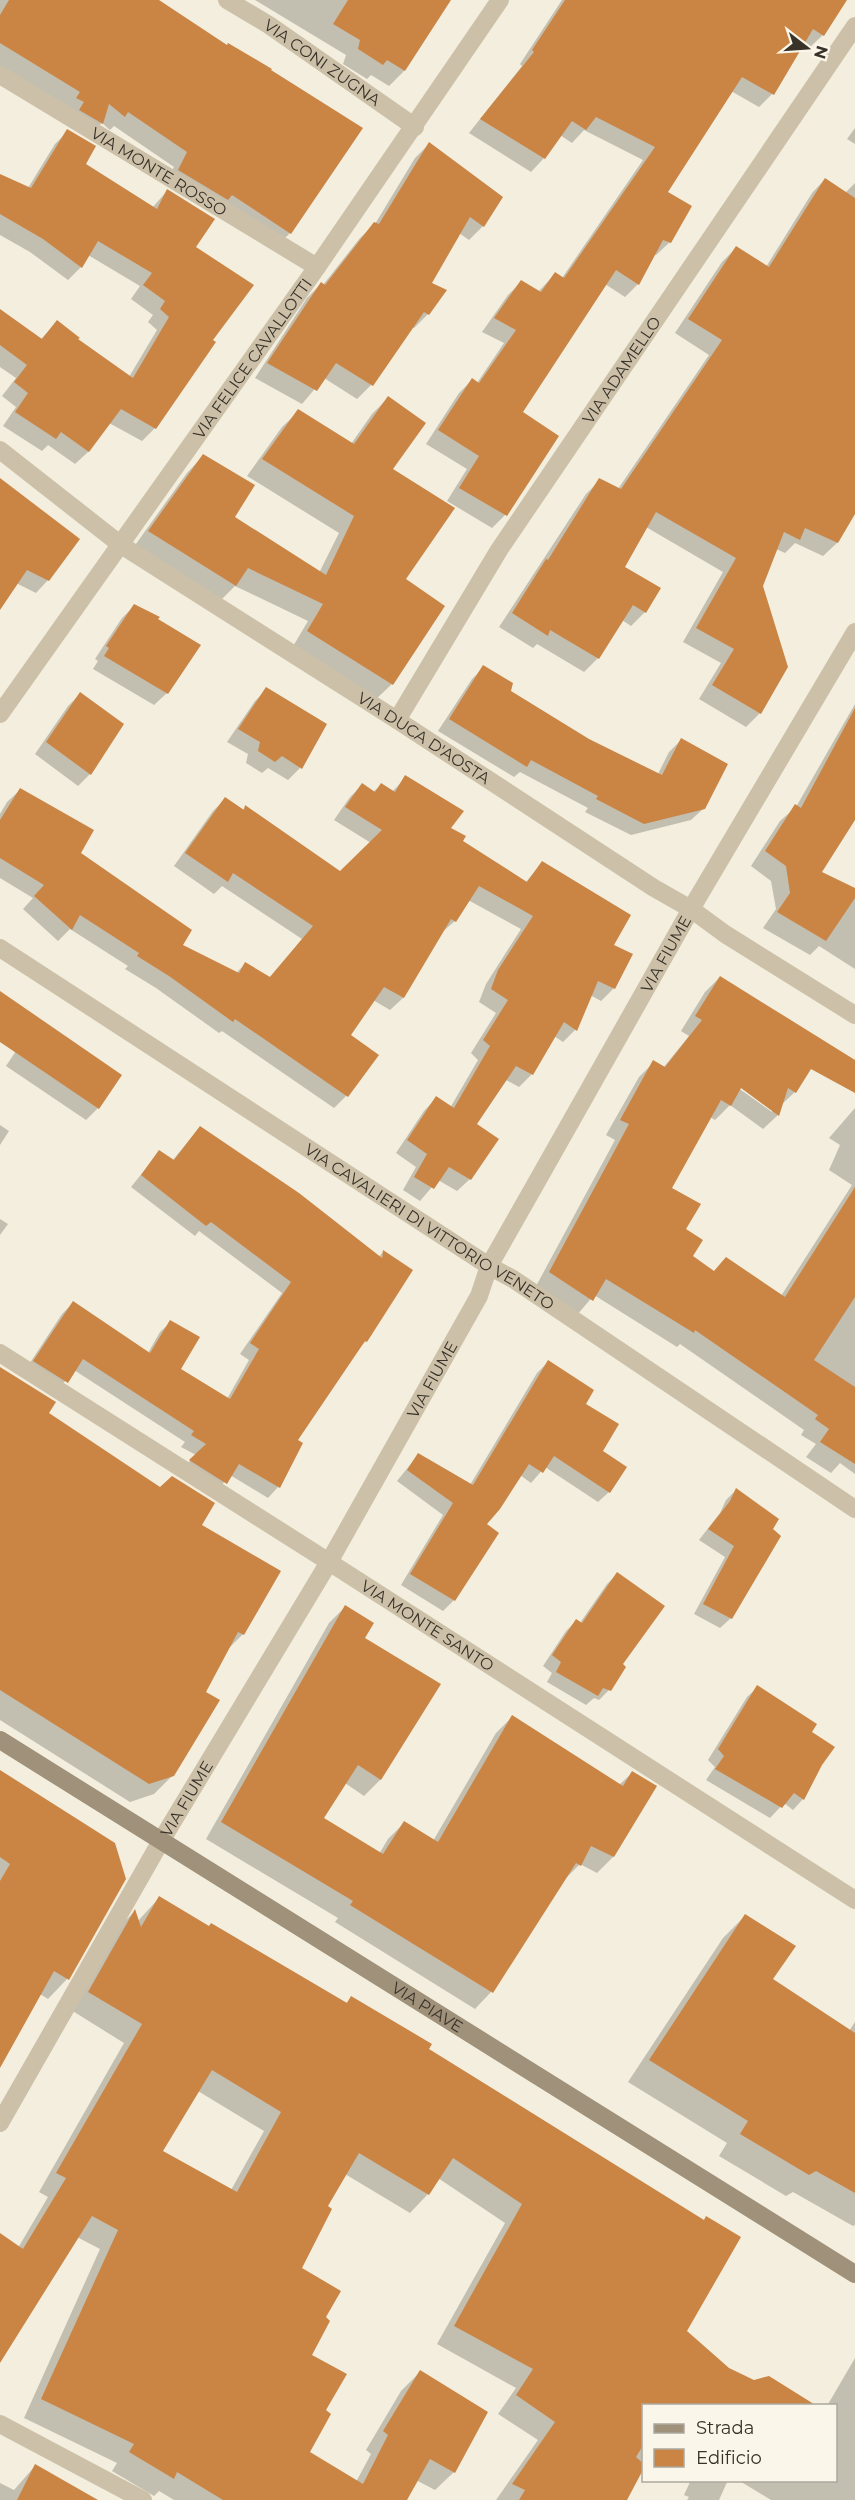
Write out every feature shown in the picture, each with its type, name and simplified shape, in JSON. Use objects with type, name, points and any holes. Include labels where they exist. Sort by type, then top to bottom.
[{"type":"street","name":"VIA CONI ZUGNA","points":[[227,0],[269,25],[415,127]]},
{"type":"street","name":"VIA FELICE CAVALLOTTI","points":[[0,714],[317,267],[500,0]]},
{"type":"street","name":"VIA ADAMELLO","points":[[397,720],[499,550],[855,26]]},
{"type":"street","name":"VIA MONTE ROSSO","points":[[0,75],[317,267]]},
{"type":"street","name":"VIA DUCA D'AOSTA","points":[[0,450],[121,545],[397,720],[654,888],[691,909],[725,934],[855,1015]]},
{"type":"street","name":"VIA FIUME","points":[[0,2123],[161,1841],[329,1562],[479,1296],[489,1266],[691,909],[854,634]]},
{"type":"street","name":"VIA CAVALIERI DI VITTORIO VENETO","points":[[0,948],[489,1266],[513,1279],[855,1509]]},
{"type":"street","name":"VIA MONTE SANTO","points":[[0,1353],[855,1900]]},
{"type":"street","name":"VIA PIAVE","points":[[0,1740],[855,2274]]},
{"type":"street","points":[[0,2424],[142,2500]]},
{"type":"building","points":[[9,0],[159,0],[227,45],[228,43],[272,69],[363,128],[291,234],[232,195],[228,200],[178,170],[187,152],[128,112],[125,117],[109,104],[103,124],[79,110],[84,102],[76,98],[80,92],[0,43],[0,15]]},
{"type":"building","points":[[348,0],[451,0],[405,71],[387,60],[383,65],[358,49],[360,40],[333,24]]},
{"type":"building","points":[[565,0],[847,0],[824,36],[813,29],[774,95],[742,77],[668,192],[692,206],[671,243],[663,240],[639,285],[616,270],[523,412],[559,436],[507,516],[459,488],[479,456],[438,430],[472,378],[479,383],[516,330],[494,318],[521,280],[541,292],[555,272],[564,278],[655,147],[596,117],[586,130],[572,121],[545,159],[480,119],[534,52],[532,50]]},
{"type":"building","points":[[67,129],[96,146],[86,164],[157,209],[167,189],[215,219],[196,247],[254,285],[213,340],[216,342],[156,429],[121,409],[89,452],[61,432],[56,439],[15,412],[28,393],[14,382],[27,365],[0,345],[0,309],[42,339],[57,320],[80,338],[78,339],[133,378],[169,317],[160,309],[165,301],[143,285],[152,273],[98,241],[82,268],[43,239],[0,214],[0,174],[31,188]]},
{"type":"building","points":[[429,142],[503,197],[484,227],[470,217],[432,283],[447,290],[429,315],[424,312],[373,386],[336,363],[317,391],[267,363],[321,282],[325,285],[374,222],[379,224]]},
{"type":"building","points":[[825,178],[855,198],[855,514],[838,543],[805,528],[800,540],[784,532],[763,586],[788,667],[761,714],[712,685],[734,649],[696,628],[736,558],[656,512],[625,567],[661,588],[646,613],[633,605],[599,659],[550,630],[548,636],[512,613],[599,478],[621,489],[722,340],[688,319],[736,246],[769,267]]},
{"type":"building","points":[[388,396],[426,423],[393,469],[455,508],[406,579],[445,606],[393,685],[307,631],[323,604],[248,568],[236,586],[148,531],[203,454],[255,485],[235,517],[326,575],[354,516],[262,459],[298,409],[354,444]]},
{"type":"building","points":[[0,478],[80,539],[49,581],[27,570],[0,610]]},
{"type":"building","points":[[134,604],[160,617],[158,619],[201,645],[168,694],[104,656],[109,648],[106,646]]},
{"type":"building","points":[[483,665],[513,683],[511,691],[589,739],[662,775],[681,738],[728,764],[705,809],[644,824],[596,799],[598,796],[531,760],[527,767],[449,719]]},
{"type":"building","points":[[266,687],[327,724],[302,769],[282,756],[275,762],[258,751],[260,742],[238,729]]},
{"type":"building","points":[[80,692],[124,724],[91,775],[46,742]]},
{"type":"building","points":[[855,708],[855,820],[822,872],[855,888],[855,898],[826,941],[777,912],[790,893],[786,866],[765,851],[795,804],[801,808]]},
{"type":"building","points":[[405,775],[464,811],[451,828],[466,836],[463,841],[527,882],[542,861],[631,915],[614,945],[633,954],[615,989],[598,981],[577,1031],[564,1022],[533,1075],[516,1066],[477,1124],[499,1139],[471,1180],[449,1167],[434,1189],[414,1177],[427,1154],[407,1140],[436,1096],[454,1108],[490,1046],[483,1040],[508,1000],[491,989],[498,970],[533,916],[479,886],[456,922],[451,919],[404,998],[384,987],[351,1035],[379,1055],[348,1097],[235,1019],[233,1022],[137,956],[139,953],[80,915],[72,930],[34,896],[44,885],[0,858],[0,820],[20,788],[94,830],[81,853],[192,930],[183,945],[239,973],[245,962],[270,977],[313,926],[233,873],[228,882],[185,853],[225,797],[244,810],[245,805],[340,871],[382,830],[345,807],[362,783],[375,792],[381,783],[395,792]]},
{"type":"building","points":[[720,976],[855,1060],[855,1093],[811,1069],[796,1093],[788,1088],[779,1116],[741,1088],[731,1106],[721,1100],[672,1188],[701,1204],[686,1229],[703,1240],[693,1256],[714,1271],[726,1257],[785,1297],[855,1187],[855,1297],[814,1360],[855,1387],[855,1464],[820,1442],[829,1429],[815,1419],[818,1415],[695,1330],[694,1333],[606,1279],[593,1301],[549,1272],[629,1124],[620,1120],[653,1060],[665,1067],[702,1020],[695,1016]]},
{"type":"building","points":[[0,991],[122,1075],[99,1109],[0,1042]]},
{"type":"building","points":[[200,1126],[299,1193],[382,1258],[383,1250],[413,1270],[367,1342],[365,1341],[298,1440],[303,1443],[280,1488],[239,1464],[227,1484],[189,1460],[206,1444],[191,1435],[194,1431],[83,1359],[68,1383],[33,1361],[73,1301],[150,1353],[170,1320],[200,1337],[181,1369],[230,1399],[259,1349],[250,1343],[291,1282],[211,1222],[206,1226],[141,1175],[159,1150],[174,1160]]},
{"type":"building","points":[[548,1360],[594,1390],[586,1404],[619,1424],[603,1451],[627,1467],[610,1493],[554,1456],[543,1473],[529,1464],[500,1509],[487,1524],[499,1533],[455,1601],[410,1574],[453,1503],[407,1470],[418,1453],[473,1485]]},
{"type":"building","points":[[0,1367],[56,1402],[49,1413],[160,1487],[172,1476],[215,1503],[202,1525],[281,1571],[244,1635],[238,1632],[206,1692],[220,1700],[174,1776],[149,1784],[0,1690]]},
{"type":"building","points":[[736,1488],[779,1519],[773,1529],[781,1536],[732,1619],[703,1604],[734,1546],[708,1529],[730,1501]]},
{"type":"building","points":[[617,1572],[665,1606],[623,1664],[626,1667],[611,1691],[603,1688],[598,1696],[556,1672],[561,1662],[552,1655],[576,1619],[582,1623]]},
{"type":"building","points":[[345,1605],[374,1623],[365,1638],[441,1684],[381,1780],[358,1765],[324,1818],[383,1854],[404,1821],[438,1842],[512,1715],[623,1786],[632,1771],[657,1786],[614,1857],[591,1846],[581,1866],[576,1863],[493,1993],[350,1905],[353,1901],[221,1822]]},
{"type":"building","points":[[757,1685],[817,1724],[812,1732],[835,1747],[822,1765],[804,1800],[794,1793],[782,1808],[715,1769],[724,1756],[718,1749]]},
{"type":"building","points":[[0,1770],[115,1843],[126,1879],[69,1980],[54,1971],[0,2068],[0,1881],[10,1864],[0,1857]]},
{"type":"building","points":[[159,1896],[209,1926],[211,1923],[347,2003],[351,1996],[432,2044],[429,2049],[704,2220],[706,2216],[741,2237],[687,2331],[729,2368],[754,2380],[769,2376],[814,2404],[642,2404],[642,2447],[636,2457],[642,2462],[642,2472],[627,2500],[519,2500],[525,2490],[512,2484],[555,2422],[516,2395],[533,2369],[454,2326],[522,2204],[453,2158],[429,2195],[359,2153],[328,2206],[332,2209],[302,2268],[341,2291],[326,2317],[330,2321],[312,2355],[347,2374],[326,2410],[331,2414],[310,2452],[363,2484],[388,2435],[383,2431],[420,2370],[488,2412],[455,2473],[430,2459],[407,2500],[223,2500],[177,2472],[174,2479],[129,2452],[134,2444],[41,2399],[118,2230],[92,2216],[0,2363],[0,2233],[23,2249],[66,2178],[56,2173],[142,2024],[88,1992],[135,1909],[141,1927]],"holes":[[[212,2070],[281,2112],[237,2192],[163,2151]]]},
{"type":"building","points":[[745,1914],[796,1946],[773,1979],[855,2033],[855,2193],[816,2171],[809,2175],[740,2134],[748,2121],[649,2060]]},
{"type":"building","points":[[35,2464],[98,2500],[17,2500]]}]
